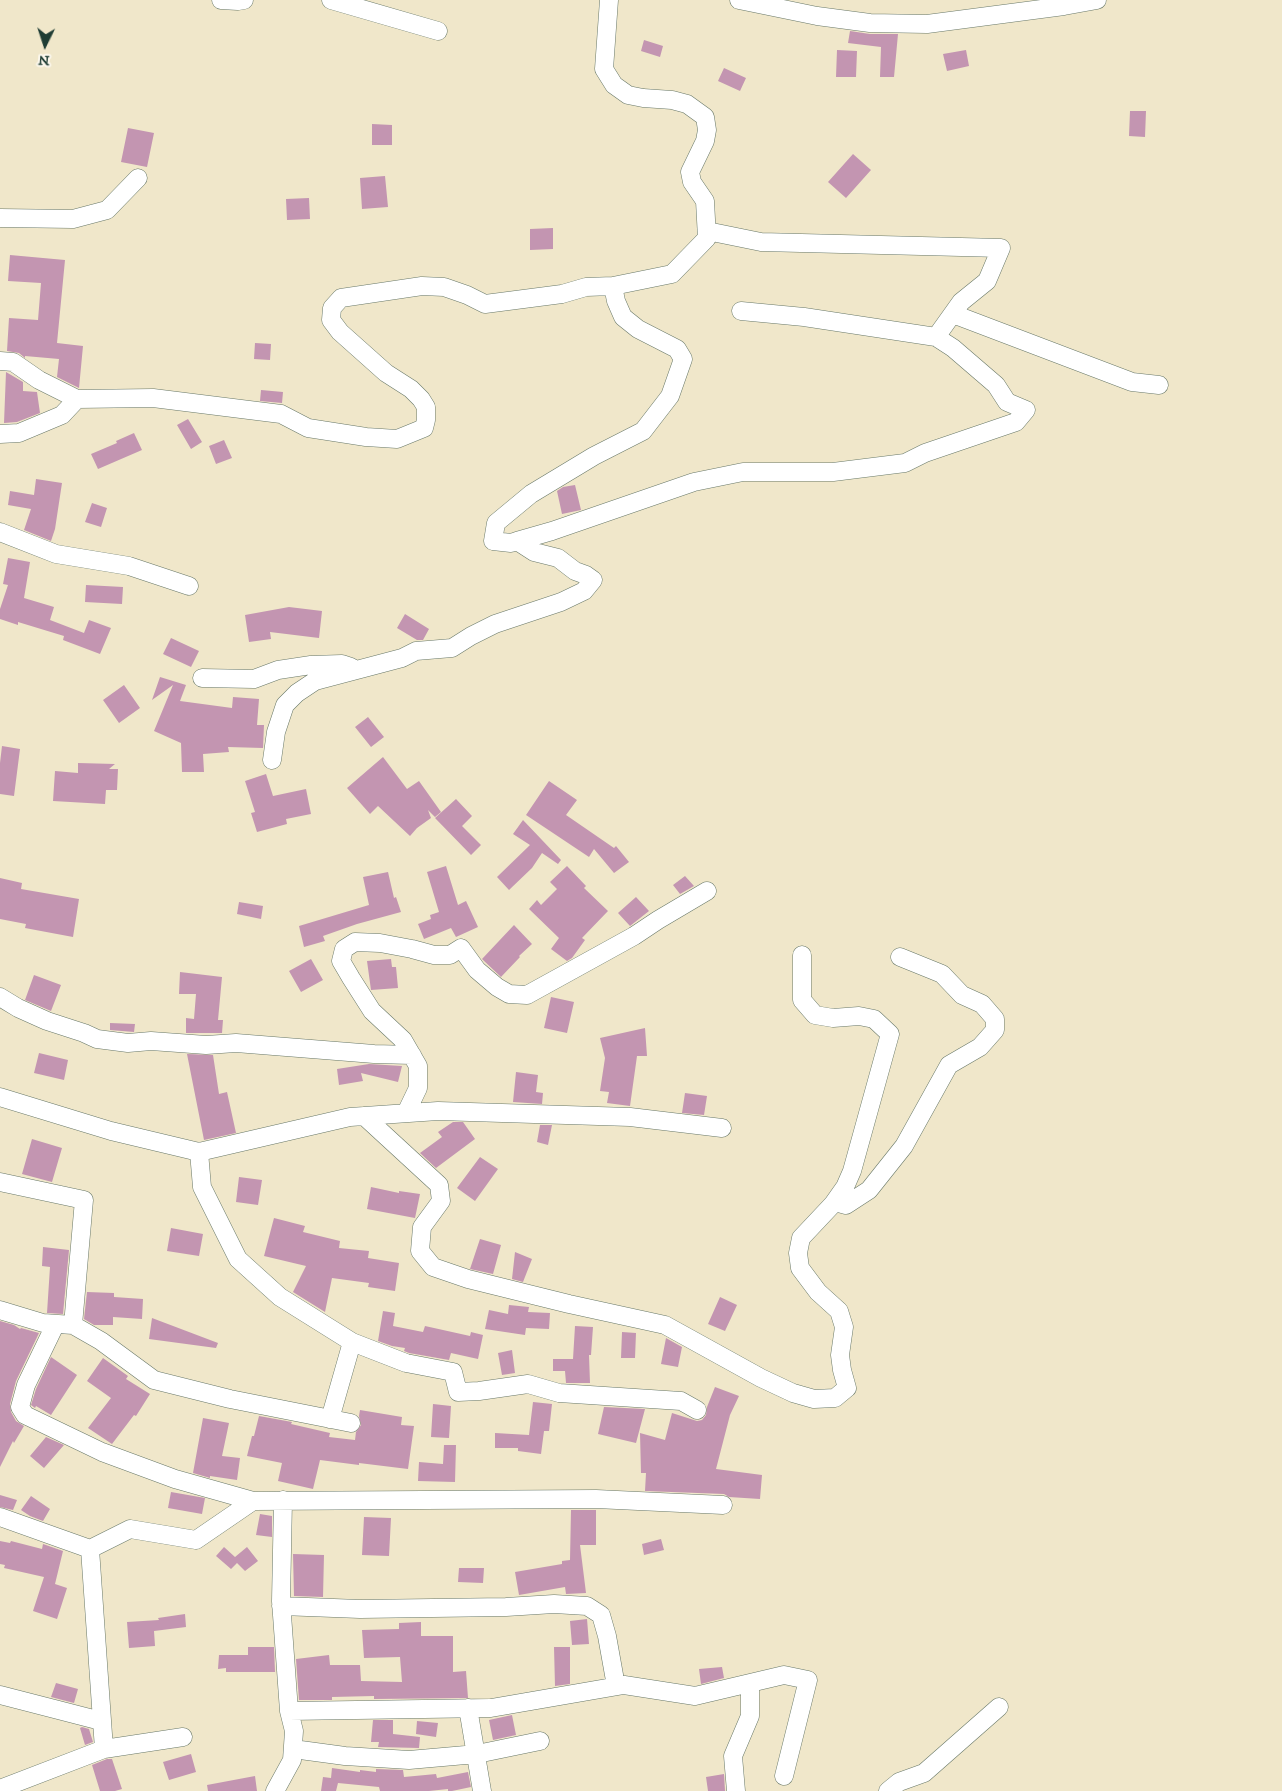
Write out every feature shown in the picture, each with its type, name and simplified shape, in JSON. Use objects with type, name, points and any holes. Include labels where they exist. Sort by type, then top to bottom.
[{"type":"street","points":[[221,0],[244,0]]},
{"type":"street","points":[[331,0],[438,31]]},
{"type":"street","points":[[0,361],[13,362],[39,380],[77,399],[153,398],[281,414],[308,428],[366,437],[397,439],[424,428],[426,407],[411,389],[386,373],[340,332],[331,320],[332,308],[341,298],[422,286],[444,287],[485,304],[562,294],[586,287],[613,286],[672,274],[707,238],[705,201],[692,182],[690,172],[705,141],[707,130],[705,117],[687,104],[672,100],[628,95],[614,85],[604,69],[609,0]]},
{"type":"street","points":[[739,0],[817,16],[870,23],[927,24],[1096,0]]},
{"type":"street","points":[[0,218],[73,219],[106,210],[138,178]]},
{"type":"street","points":[[707,231],[761,242],[1001,248],[988,281],[961,302],[936,337]]},
{"type":"street","points":[[613,286],[616,301],[623,317],[638,329],[676,349],[682,358],[670,396],[643,431],[594,456],[531,494],[496,523],[493,541],[510,543],[552,531],[694,482],[743,472],[833,472],[905,464],[925,453],[1016,422],[1026,410],[1007,402],[996,385],[953,348],[936,337],[804,317],[741,312]]},
{"type":"street","points":[[953,314],[1132,382],[1159,384]]},
{"type":"street","points":[[0,434],[19,433],[62,415],[77,399]]},
{"type":"street","points":[[0,532],[56,554],[129,566],[189,586]]},
{"type":"street","points":[[272,760],[276,732],[286,705],[297,692],[315,681],[402,658],[416,651],[452,648],[495,624],[561,602],[584,591],[593,580],[575,571],[558,558],[534,552],[517,541]]},
{"type":"street","points":[[202,678],[254,679],[278,670],[311,664],[342,664],[359,669]]},
{"type":"street","points":[[406,1114],[418,1088],[418,1066],[403,1040],[372,1011],[341,961],[344,949],[355,942],[380,943],[434,955],[450,955],[461,948],[477,970],[496,987],[509,994],[526,996],[634,936],[707,891]]},
{"type":"street","points":[[364,1116],[439,1185],[441,1201],[422,1228],[420,1251],[433,1267],[569,1304],[665,1324],[761,1378],[793,1393],[814,1400],[836,1398],[847,1388],[840,1355],[844,1327],[839,1312],[818,1292],[800,1268],[798,1253],[801,1238],[835,1202],[845,1188],[852,1171],[890,1034],[874,1019],[860,1016],[834,1018],[815,1015],[802,1000],[802,955]]},
{"type":"street","points":[[835,1202],[846,1205],[869,1190],[904,1146],[949,1065],[980,1047],[994,1030],[995,1019],[982,1004],[962,995],[942,974],[900,957]]},
{"type":"street","points":[[0,997],[18,1008],[47,1021],[84,1032],[97,1039],[128,1043],[151,1041],[206,1045],[236,1043],[374,1054],[412,1055]]},
{"type":"street","points":[[0,1097],[111,1131],[199,1152],[350,1117],[438,1111],[630,1117],[722,1128]]},
{"type":"street","points":[[199,1152],[202,1187],[238,1259],[280,1297],[352,1342],[406,1363],[453,1372],[458,1392],[528,1384],[559,1394],[681,1401],[697,1410]]},
{"type":"street","points":[[0,1182],[84,1200],[64,1325],[26,1385],[20,1407],[25,1415],[102,1452],[175,1479],[253,1501],[596,1498],[723,1505]]},
{"type":"street","points":[[0,1310],[43,1323],[64,1325],[101,1340],[154,1380],[230,1399],[352,1423]]},
{"type":"street","points":[[330,1419],[352,1342]]},
{"type":"street","points":[[275,1791],[292,1760],[294,1731],[290,1711],[281,1606],[283,1500]]},
{"type":"street","points":[[0,1517],[90,1549],[130,1529],[196,1540],[253,1501]]},
{"type":"street","points":[[90,1549],[104,1749]]},
{"type":"street","points":[[281,1606],[360,1609],[506,1607],[554,1604],[587,1606],[601,1615],[607,1636],[616,1686]]},
{"type":"street","points":[[290,1711],[491,1708],[624,1685],[695,1696],[784,1675],[808,1680],[784,1776]]},
{"type":"street","points":[[736,1791],[733,1756],[750,1716],[750,1684]]},
{"type":"street","points":[[0,1695],[101,1721]]},
{"type":"street","points":[[888,1791],[899,1782],[924,1773],[999,1707]]},
{"type":"street","points":[[468,1708],[482,1791]]},
{"type":"street","points":[[0,1789],[104,1749],[184,1737]]},
{"type":"street","points":[[293,1749],[346,1756],[409,1760],[477,1754],[540,1741]]},
{"type":"building","points":[[850,31],[870,34],[898,34],[894,77],[880,77],[881,47],[848,43]]},
{"type":"building","points":[[644,40],[663,46],[660,57],[641,51]]},
{"type":"building","points":[[837,50],[857,51],[856,77],[836,77]]},
{"type":"building","points":[[966,50],[969,66],[947,71],[943,54]]},
{"type":"building","points":[[724,68],[746,78],[740,91],[718,81]]},
{"type":"building","points":[[1130,111],[1146,111],[1145,137],[1129,136]]},
{"type":"building","points":[[372,124],[392,125],[392,145],[372,145]]},
{"type":"building","points":[[128,128],[154,133],[147,167],[121,162]]},
{"type":"building","points":[[853,154],[871,170],[846,198],[828,182]]},
{"type":"building","points":[[385,176],[388,207],[362,209],[360,178]]},
{"type":"building","points":[[309,198],[310,219],[287,220],[286,199]]},
{"type":"building","points":[[553,228],[553,249],[530,250],[530,229]]},
{"type":"building","points":[[10,255],[65,260],[57,343],[83,346],[79,388],[57,377],[59,359],[25,356],[25,358],[19,353],[7,351],[9,318],[38,320],[41,283],[8,281]]},
{"type":"building","points":[[255,343],[271,344],[270,360],[254,359]]},
{"type":"building","points":[[6,372],[23,382],[23,391],[37,392],[40,413],[17,422],[4,423]]},
{"type":"building","points":[[261,390],[283,392],[282,403],[260,401]]},
{"type":"building","points":[[188,419],[202,442],[191,449],[177,425]]},
{"type":"building","points":[[134,433],[142,450],[98,469],[91,454],[117,443],[116,441]]},
{"type":"building","points":[[224,440],[232,458],[216,464],[209,446]]},
{"type":"building","points":[[36,479],[62,483],[55,529],[51,541],[24,530],[31,509],[8,505],[10,491],[34,495]]},
{"type":"building","points":[[575,485],[581,510],[562,514],[557,491],[563,487]]},
{"type":"building","points":[[92,503],[107,508],[101,527],[85,522]]},
{"type":"building","points":[[8,558],[30,562],[24,598],[54,607],[50,620],[84,633],[89,620],[111,628],[100,654],[63,640],[64,636],[18,622],[18,625],[0,619],[0,609],[8,585],[3,584]]},
{"type":"building","points":[[86,585],[123,587],[122,604],[85,602]]},
{"type":"building","points":[[289,607],[322,611],[319,638],[270,632],[271,639],[249,642],[245,615]]},
{"type":"building","points":[[405,614],[429,629],[423,640],[417,640],[397,628]]},
{"type":"building","points":[[171,638],[199,651],[191,667],[163,654]]},
{"type":"building","points":[[160,677],[186,685],[180,701],[232,708],[233,697],[259,699],[257,725],[264,725],[263,748],[228,747],[229,752],[203,754],[204,772],[182,772],[181,743],[154,731],[173,685],[152,700]]},
{"type":"building","points":[[124,685],[140,708],[119,723],[103,700]]},
{"type":"building","points":[[368,717],[384,737],[371,747],[355,727]]},
{"type":"building","points":[[2,746],[20,749],[14,796],[0,794]]},
{"type":"building","points":[[383,757],[407,789],[419,781],[441,812],[435,817],[428,810],[431,818],[417,828],[410,836],[378,806],[370,814],[347,788]]},
{"type":"building","points":[[78,763],[115,764],[109,769],[118,769],[117,790],[106,790],[105,804],[53,801],[55,771],[78,773]]},
{"type":"building","points":[[266,774],[273,796],[306,789],[311,814],[286,819],[287,824],[257,832],[251,813],[255,812],[245,781]]},
{"type":"building","points":[[549,781],[577,800],[566,815],[614,848],[616,846],[629,862],[614,873],[594,849],[589,857],[526,815]]},
{"type":"building","points":[[456,799],[472,816],[462,826],[481,845],[471,855],[435,818]]},
{"type":"building","points":[[523,820],[561,860],[558,864],[542,853],[532,868],[509,890],[497,877],[530,845],[513,834]]},
{"type":"building","points":[[446,866],[458,905],[466,901],[478,927],[456,937],[451,928],[424,939],[418,924],[431,919],[430,915],[439,912],[427,872]]},
{"type":"building","points":[[567,866],[586,886],[584,888],[608,911],[582,938],[585,940],[572,958],[567,961],[551,949],[559,938],[529,909],[537,900],[541,905],[557,889],[550,882]]},
{"type":"building","points":[[388,872],[394,898],[396,897],[401,912],[323,936],[325,941],[304,947],[299,926],[369,905],[363,877]]},
{"type":"building","points":[[685,876],[694,886],[680,894],[673,885]]},
{"type":"building","points":[[0,878],[22,883],[21,889],[79,899],[73,937],[25,928],[26,924],[0,919]]},
{"type":"building","points":[[636,897],[649,911],[630,926],[618,913]]},
{"type":"building","points":[[239,902],[263,906],[261,919],[237,914]]},
{"type":"building","points":[[514,925],[532,944],[501,977],[482,959]]},
{"type":"building","points":[[311,959],[323,980],[301,992],[289,971]]},
{"type":"building","points":[[391,959],[392,967],[396,967],[398,988],[371,990],[367,961]]},
{"type":"building","points":[[180,972],[222,977],[218,1020],[223,1020],[222,1033],[186,1033],[186,1018],[194,1019],[196,994],[179,994]]},
{"type":"building","points":[[34,975],[61,985],[51,1011],[25,1000]]},
{"type":"building","points":[[551,997],[574,1002],[567,1033],[544,1028]]},
{"type":"building","points":[[110,1023],[135,1024],[134,1032],[110,1030]]},
{"type":"building","points":[[645,1028],[647,1056],[637,1056],[630,1106],[607,1103],[609,1092],[600,1091],[605,1058],[600,1038]]},
{"type":"building","points":[[39,1053],[68,1060],[64,1080],[34,1073]]},
{"type":"building","points":[[187,1054],[213,1055],[219,1094],[227,1092],[236,1133],[204,1140]]},
{"type":"building","points":[[369,1064],[402,1066],[398,1082],[361,1073],[363,1081],[339,1085],[337,1069]]},
{"type":"building","points":[[516,1072],[538,1075],[536,1092],[543,1093],[542,1104],[513,1102]]},
{"type":"building","points":[[685,1093],[707,1096],[704,1115],[682,1113]]},
{"type":"building","points":[[453,1122],[463,1122],[475,1139],[436,1168],[420,1153],[442,1137],[438,1132]]},
{"type":"building","points":[[540,1125],[552,1125],[548,1145],[537,1142]]},
{"type":"building","points":[[32,1139],[62,1148],[52,1182],[22,1174]]},
{"type":"building","points":[[480,1157],[498,1169],[475,1201],[457,1188]]},
{"type":"building","points":[[239,1177],[262,1180],[258,1205],[236,1202]]},
{"type":"building","points":[[371,1187],[399,1193],[399,1191],[420,1194],[415,1218],[367,1209]]},
{"type":"building","points":[[274,1218],[305,1226],[303,1232],[340,1241],[339,1248],[369,1251],[368,1258],[399,1263],[395,1291],[368,1287],[369,1283],[332,1278],[325,1312],[293,1292],[306,1266],[264,1256]]},
{"type":"building","points":[[171,1228],[203,1234],[199,1256],[167,1251]]},
{"type":"building","points":[[480,1239],[501,1245],[493,1274],[470,1269]]},
{"type":"building","points":[[43,1247],[69,1250],[63,1314],[47,1313],[50,1267],[42,1266]]},
{"type":"building","points":[[515,1252],[532,1259],[523,1282],[512,1279]]},
{"type":"building","points":[[87,1292],[114,1293],[114,1297],[143,1299],[142,1319],[113,1317],[113,1325],[94,1325],[84,1319]]},
{"type":"building","points":[[720,1297],[737,1305],[725,1331],[708,1324]]},
{"type":"building","points":[[509,1305],[529,1307],[528,1312],[550,1313],[549,1329],[526,1328],[525,1335],[485,1329],[489,1310],[508,1314]]},
{"type":"building","points":[[383,1311],[395,1313],[393,1326],[423,1332],[425,1326],[470,1336],[471,1332],[483,1335],[478,1359],[451,1353],[449,1360],[409,1353],[404,1351],[405,1348],[378,1341]]},
{"type":"building","points":[[152,1318],[218,1343],[216,1348],[149,1339]]},
{"type":"building","points":[[0,1321],[20,1329],[39,1333],[16,1381],[10,1404],[11,1412],[16,1421],[24,1426],[14,1443],[13,1441],[0,1467]]},
{"type":"building","points":[[575,1326],[593,1327],[591,1355],[589,1355],[590,1383],[566,1383],[565,1371],[553,1371],[553,1359],[573,1359]]},
{"type":"building","points":[[622,1332],[636,1333],[635,1358],[621,1358]]},
{"type":"building","points":[[666,1338],[682,1347],[678,1367],[661,1364]]},
{"type":"building","points":[[512,1350],[515,1373],[502,1375],[498,1353]]},
{"type":"building","points":[[51,1357],[77,1375],[51,1415],[31,1405],[36,1389]]},
{"type":"building","points":[[103,1358],[128,1376],[126,1379],[150,1394],[136,1416],[134,1415],[112,1444],[88,1428],[111,1398],[87,1381]]},
{"type":"building","points":[[715,1387],[739,1396],[730,1415],[716,1469],[762,1475],[760,1499],[729,1497],[724,1494],[645,1491],[646,1473],[641,1473],[640,1433],[665,1440],[672,1413],[697,1421],[702,1420],[706,1415]]},
{"type":"building","points":[[533,1402],[552,1404],[549,1431],[544,1431],[541,1454],[518,1451],[518,1448],[495,1448],[495,1433],[529,1435]]},
{"type":"building","points":[[433,1404],[451,1406],[449,1438],[431,1437]]},
{"type":"building","points":[[604,1407],[645,1409],[636,1443],[598,1434]]},
{"type":"building","points":[[360,1410],[402,1417],[401,1425],[414,1426],[408,1469],[320,1460],[313,1489],[278,1481],[282,1463],[247,1456],[259,1416],[292,1422],[291,1424],[330,1433],[329,1437],[355,1440],[356,1432],[361,1425]]},
{"type":"building","points":[[203,1418],[229,1423],[222,1456],[240,1458],[237,1480],[210,1476],[210,1478],[193,1473]]},
{"type":"building","points":[[46,1437],[64,1445],[44,1468],[30,1456]]},
{"type":"building","points":[[444,1445],[456,1445],[455,1482],[418,1481],[419,1462],[443,1464]]},
{"type":"building","points":[[171,1492],[205,1498],[202,1514],[168,1508]]},
{"type":"building","points":[[0,1495],[17,1500],[13,1510],[0,1507]]},
{"type":"building","points":[[31,1496],[50,1509],[43,1521],[21,1510]]},
{"type":"building","points":[[571,1510],[596,1510],[596,1545],[580,1545],[586,1593],[566,1594],[565,1587],[519,1595],[515,1572],[562,1564],[562,1561],[570,1560]]},
{"type":"building","points":[[260,1514],[272,1516],[272,1537],[256,1535]]},
{"type":"building","points":[[364,1517],[391,1518],[389,1556],[362,1555]]},
{"type":"building","points":[[661,1539],[664,1550],[644,1555],[642,1544]]},
{"type":"building","points":[[0,1541],[10,1543],[11,1541],[42,1549],[43,1544],[63,1551],[55,1584],[67,1588],[57,1619],[33,1611],[44,1577],[4,1568],[5,1565],[0,1564]]},
{"type":"building","points":[[224,1547],[235,1557],[247,1547],[258,1561],[245,1571],[237,1563],[231,1569],[216,1556]]},
{"type":"building","points":[[293,1554],[324,1555],[323,1597],[294,1596]]},
{"type":"building","points":[[459,1568],[484,1568],[483,1583],[458,1582]]},
{"type":"building","points":[[185,1614],[186,1627],[154,1631],[155,1646],[129,1648],[127,1622],[159,1620],[158,1618]]},
{"type":"building","points":[[587,1619],[589,1644],[572,1645],[570,1621]]},
{"type":"building","points":[[421,1622],[421,1636],[453,1636],[453,1672],[466,1671],[468,1698],[374,1699],[374,1696],[332,1697],[332,1700],[299,1700],[296,1659],[329,1655],[330,1665],[360,1665],[361,1681],[402,1682],[400,1657],[364,1658],[362,1630],[399,1629],[399,1623]]},
{"type":"building","points":[[248,1647],[274,1647],[275,1672],[226,1672],[226,1668],[218,1669],[219,1655],[248,1655]]},
{"type":"building","points":[[554,1647],[570,1647],[570,1684],[555,1686]]},
{"type":"building","points":[[722,1667],[724,1678],[701,1684],[699,1669]]},
{"type":"building","points":[[56,1683],[78,1689],[74,1703],[51,1697]]},
{"type":"building","points":[[512,1715],[516,1735],[493,1740],[489,1720]]},
{"type":"building","points":[[373,1720],[393,1720],[393,1734],[420,1737],[419,1748],[378,1747],[379,1742],[371,1742]]},
{"type":"building","points":[[417,1721],[438,1723],[436,1737],[416,1734]]},
{"type":"building","points":[[80,1728],[89,1729],[93,1742],[85,1745]]},
{"type":"building","points":[[191,1754],[196,1772],[169,1780],[163,1762]]},
{"type":"building","points":[[112,1759],[122,1789],[100,1791],[92,1765]]},
{"type":"building","points":[[332,1768],[360,1772],[360,1770],[376,1772],[376,1769],[403,1770],[404,1777],[436,1774],[437,1778],[468,1772],[471,1787],[452,1791],[448,1791],[448,1789],[380,1791],[379,1787],[338,1783],[336,1791],[321,1791],[323,1777],[331,1778]]},
{"type":"building","points":[[724,1774],[725,1791],[708,1791],[706,1777]]},
{"type":"building","points":[[255,1776],[257,1791],[208,1791],[207,1785]]}]
